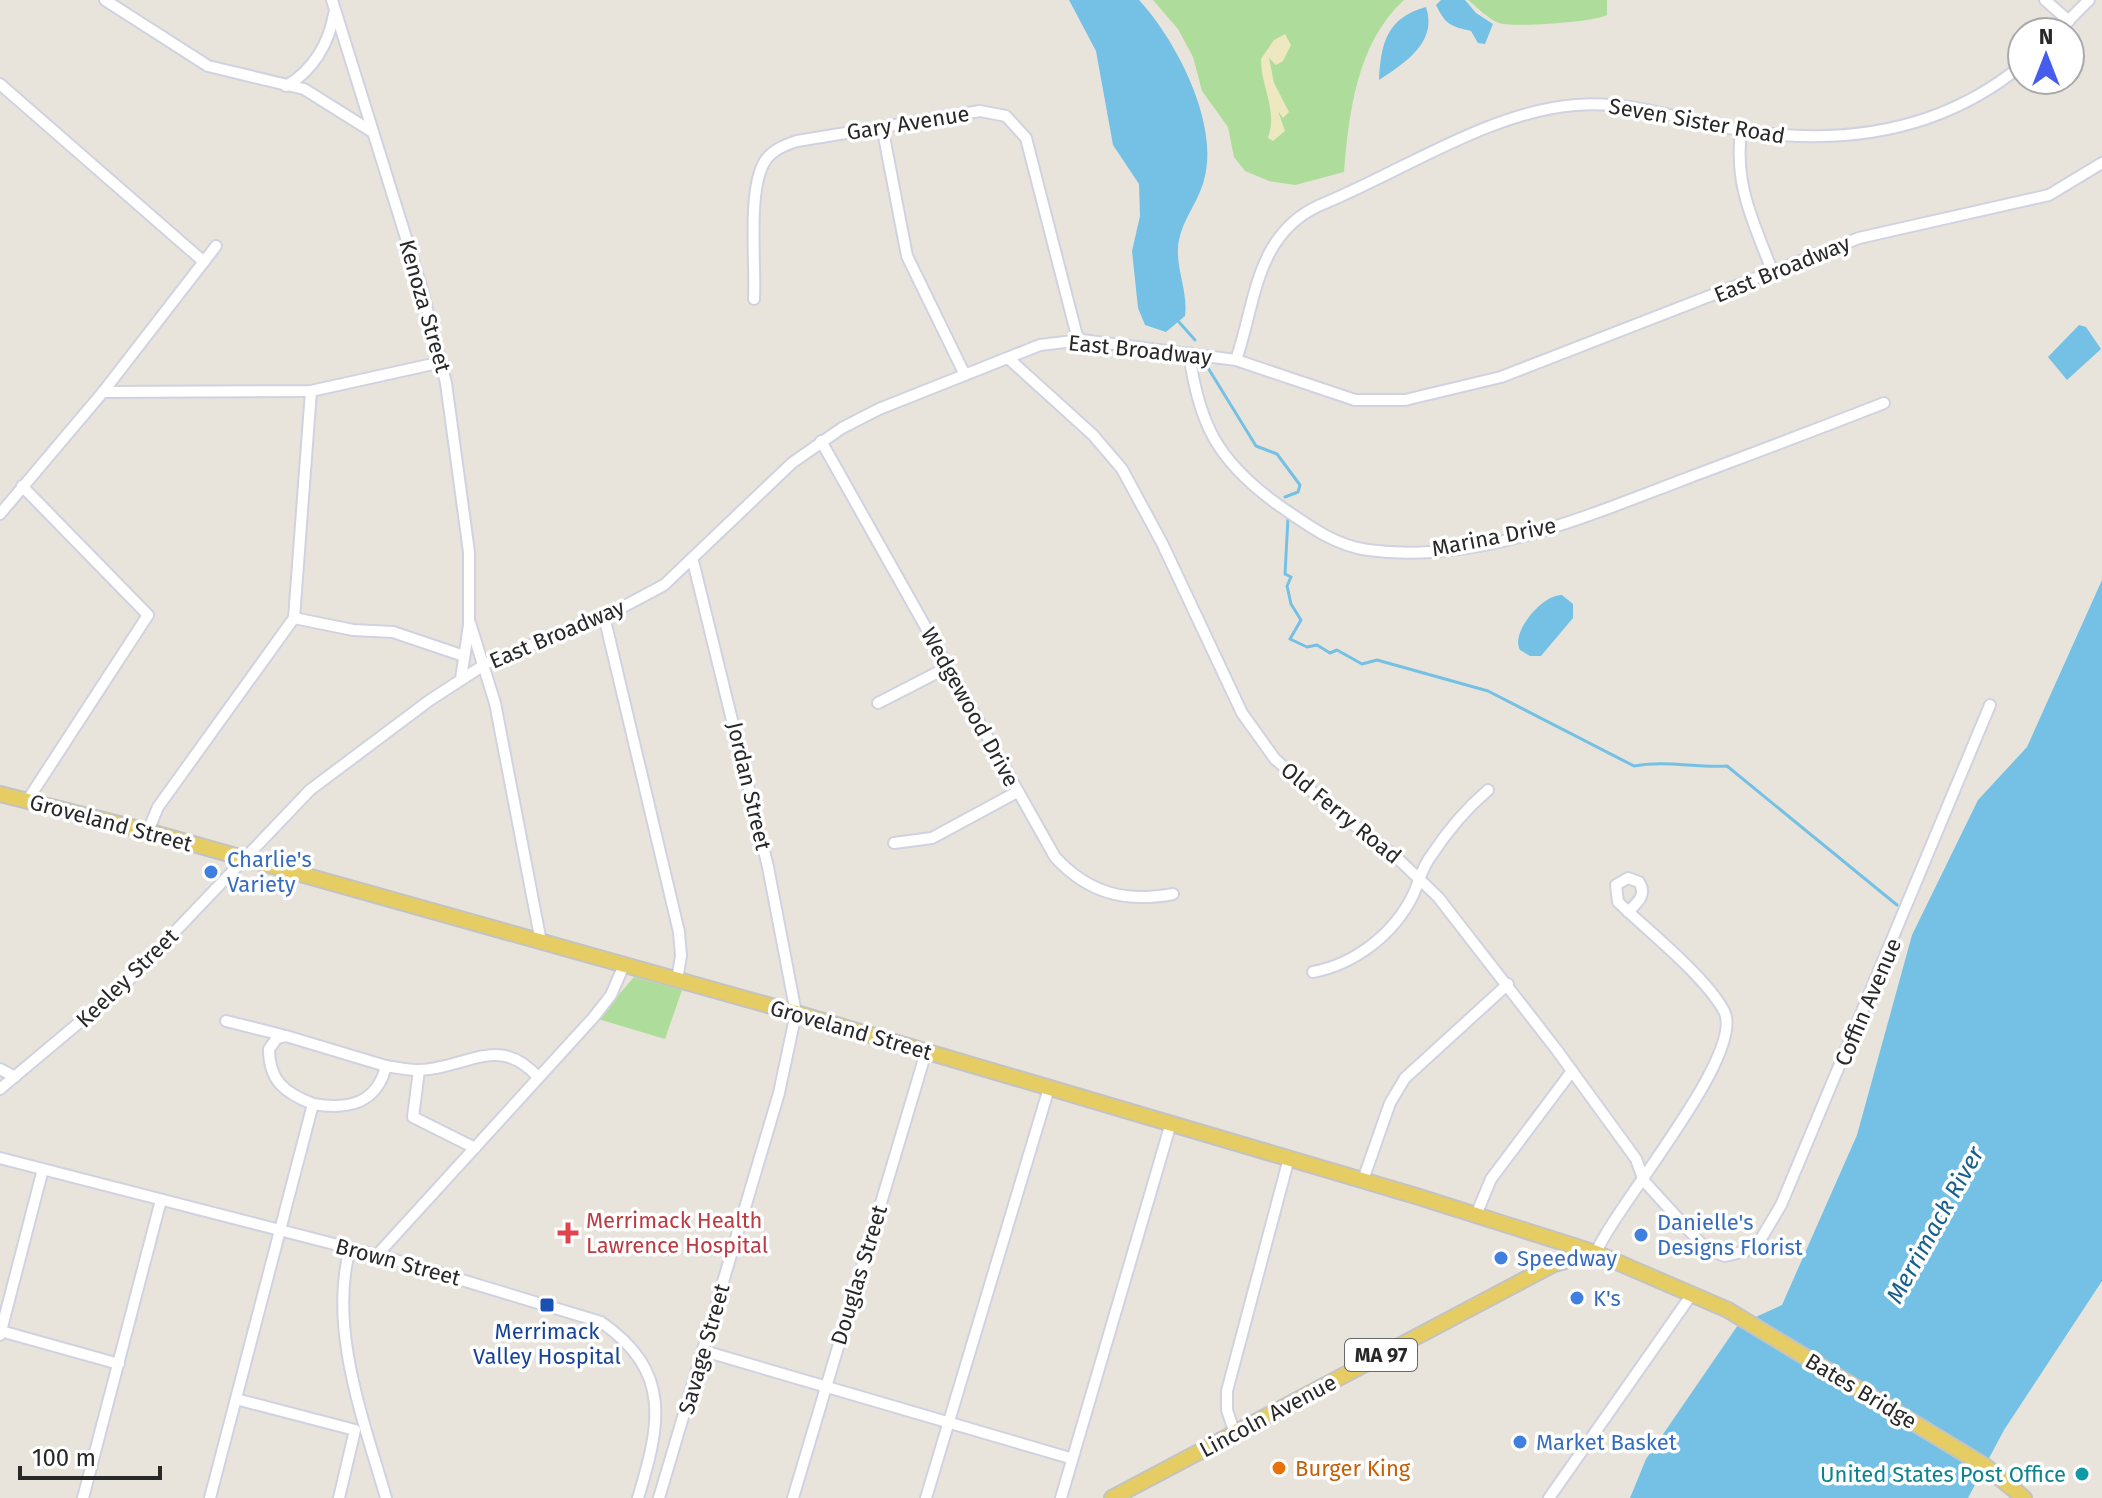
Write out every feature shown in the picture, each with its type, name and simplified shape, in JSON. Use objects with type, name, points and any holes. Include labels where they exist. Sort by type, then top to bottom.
[{"type":"main road","name":"Groveland Street","points":[[0,794],[148,831],[796,1013],[1171,1123],[1596,1253],[1692,1294]]},
{"type":"main road","name":"Lincoln Avenue","points":[[1112,1498],[1554,1264],[1596,1253]]},
{"type":"main road","name":"Bates Bridge","points":[[1692,1294],[1728,1310],[2009,1484],[2024,1498]]},
{"type":"street","points":[[105,0],[208,66],[312,93],[371,131]]},
{"type":"street","points":[[2045,0],[2063,16]]},
{"type":"street","points":[[2074,16],[2089,0]]},
{"type":"street","points":[[286,86],[306,74],[328,38],[333,6]]},
{"type":"street","name":"Kenoza Street","points":[[333,6],[416,268],[442,362],[466,518],[469,621],[461,679]]},
{"type":"street","name":"Seven Sister Road","points":[[1236,360],[1268,251],[1289,224],[1318,206],[1514,117],[1556,107],[1620,105],[1741,131],[1816,139],[1894,129],[1968,101],[2006,76]]},
{"type":"street","points":[[0,84],[204,262]]},
{"type":"street","name":"Gary Avenue","points":[[754,299],[757,198],[765,160],[777,150],[797,141],[980,111],[1006,116],[1026,138],[1078,340]]},
{"type":"street","points":[[882,126],[907,256],[965,375]]},
{"type":"street","points":[[1741,131],[1740,186],[1773,273]]},
{"type":"street","name":"East Broadway","points":[[246,860],[287,811],[310,790],[461,679],[485,664],[604,616],[664,585],[693,561],[792,463],[821,441],[879,409],[1040,345],[1078,340],[1236,360],[1355,400],[1405,400],[1501,377],[1859,238],[2049,195],[2102,163]]},
{"type":"street","points":[[0,514],[103,392],[216,246]]},
{"type":"street","name":"Marina Drive","points":[[1189,353],[1193,381],[1207,427],[1220,452],[1238,474],[1324,536],[1351,546],[1388,552],[1444,551],[1559,525],[1884,403]]},
{"type":"street","name":"Old Ferry Road","points":[[1008,358],[1093,435],[1128,479],[1242,713],[1275,759],[1419,879],[1508,984],[1636,1159],[1644,1181],[1706,1249]]},
{"type":"street","points":[[103,392],[311,391],[442,362]]},
{"type":"street","points":[[148,831],[158,807],[294,618],[311,391]]},
{"type":"street","name":"Wedgewood Drive","points":[[821,441],[1055,857],[1087,884],[1115,896],[1173,894]]},
{"type":"street","points":[[22,486],[148,615],[27,801]]},
{"type":"street","name":"Jordan Street","points":[[693,561],[765,853],[796,1013]]},
{"type":"street","points":[[604,616],[679,932],[681,956],[677,980]]},
{"type":"street","points":[[294,618],[353,630],[393,632],[464,656]]},
{"type":"street","name":"Kenoza Street","points":[[469,621],[485,664],[541,942]]},
{"type":"street","points":[[878,703],[948,667]]},
{"type":"street","name":"Coffin Avenue","points":[[1706,1249],[1725,1256],[1746,1251],[1759,1242],[1781,1205],[1990,705]]},
{"type":"street","points":[[1313,972],[1343,965],[1394,926],[1430,857],[1470,807],[1488,790]]},
{"type":"street","points":[[894,843],[932,838],[1017,792]]},
{"type":"street","name":"Keeley Street","points":[[0,1089],[105,1003],[246,860]]},
{"type":"street","points":[[1596,1253],[1604,1233],[1644,1181],[1703,1083],[1729,1031],[1725,1013],[1707,988],[1628,912]]},
{"type":"street","points":[[377,1255],[611,995],[624,965]]},
{"type":"street","points":[[1363,1180],[1390,1103],[1405,1078],[1508,984]]},
{"type":"street","name":"Savage Street","points":[[659,1498],[779,1093],[796,1013]]},
{"type":"street","points":[[226,1021],[386,1066],[419,1070],[495,1054],[517,1058],[538,1077]]},
{"type":"street","points":[[286,1036],[274,1039],[269,1049],[272,1075],[285,1092],[313,1104],[336,1108],[363,1102],[379,1087],[386,1066]]},
{"type":"street","name":"Douglas Street","points":[[793,1498],[926,1052]]},
{"type":"street","points":[[0,1069],[15,1077]]},
{"type":"street","points":[[419,1070],[413,1117],[475,1148]]},
{"type":"street","points":[[1476,1215],[1491,1179],[1572,1071]]},
{"type":"street","points":[[926,1498],[1049,1088]]},
{"type":"street","points":[[210,1498],[313,1104]]},
{"type":"street","points":[[1061,1498],[1070,1458],[1171,1123]]},
{"type":"street","name":"Brown Street","points":[[0,1158],[377,1255],[583,1315],[622,1337],[646,1369],[657,1413],[656,1439],[638,1498]]},
{"type":"street","points":[[1235,1434],[1227,1410],[1227,1391],[1289,1158]]},
{"type":"street","points":[[43,1169],[1,1333],[119,1364]]},
{"type":"street","points":[[83,1498],[161,1200]]},
{"type":"street","points":[[350,1248],[343,1281],[352,1366],[386,1498]]},
{"type":"street","points":[[1549,1498],[1692,1294]]},
{"type":"street","points":[[704,1351],[1070,1458]]},
{"type":"street","points":[[236,1399],[355,1430],[339,1498]]},
{"type":"green space","points":[[1153,0],[1404,0],[1388,17],[1366,57],[1353,103],[1344,172],[1295,185],[1269,181],[1245,171],[1234,157],[1228,127],[1202,91],[1193,57],[1178,29]]},
{"type":"green space","points":[[1468,0],[1607,0],[1607,15],[1571,22],[1507,24],[1491,19]]},
{"type":"green space","points":[[634,977],[682,990],[665,1039],[598,1019]]},
{"type":"sand","points":[[1285,34],[1291,45],[1283,61],[1276,65],[1269,58],[1274,83],[1289,112],[1283,118],[1278,111],[1285,131],[1273,141],[1268,138],[1271,118],[1261,59],[1274,40]]},
{"type":"water","points":[[1069,0],[1139,0],[1180,60],[1200,109],[1206,134],[1204,180],[1182,231],[1178,249],[1185,316],[1166,332],[1145,325],[1138,308],[1132,251],[1140,216],[1139,184],[1113,145],[1096,51]]},
{"type":"water","points":[[1441,0],[1465,0],[1476,13],[1493,24],[1485,44],[1478,43],[1471,31],[1446,21],[1436,5]]},
{"type":"water","points":[[1426,7],[1427,31],[1423,41],[1408,59],[1379,80],[1388,34],[1402,18]]},
{"type":"water","points":[[2079,325],[2086,327],[2101,349],[2067,380],[2048,357]]},
{"type":"water","name":"Merrimack River","points":[[2102,580],[2102,1281],[2004,1430],[1968,1498],[1630,1498],[1646,1459],[1738,1325],[1782,1305],[1857,1135],[1912,935],[1978,800],[2027,747]]},
{"type":"water","points":[[1562,595],[1573,604],[1573,618],[1541,656],[1530,656],[1520,650],[1520,634],[1530,615],[1554,596]]},
{"type":"waterway","points":[[1179,322],[1195,340]]},
{"type":"waterway","points":[[1205,363],[1256,446],[1277,454],[1300,485],[1298,492],[1285,497]]},
{"type":"waterway","points":[[1288,518],[1285,574],[1291,577],[1287,586],[1291,604],[1301,620],[1290,639],[1307,647],[1317,645],[1330,653],[1337,650],[1362,664],[1377,660],[1488,691],[1634,766],[1727,766],[1897,905]]},
{"type":"place","name":"Charlie's Variety","points":[[211,872]]},
{"type":"place","name":"Merrimack Health Lawrence Hospital","points":[[568,1233]]},
{"type":"place","name":"Danielle's Designs Florist","points":[[1641,1235]]},
{"type":"place","name":"Speedway","points":[[1501,1258]]},
{"type":"place","name":"K's","points":[[1577,1298]]},
{"type":"place","name":"Merrimack Valley Hospital","points":[[547,1305]]},
{"type":"place","name":"Market Basket","points":[[1520,1442]]},
{"type":"place","name":"Burger King","points":[[1279,1468]]},
{"type":"place","name":"United States Post Office","points":[[2082,1474]]}]
